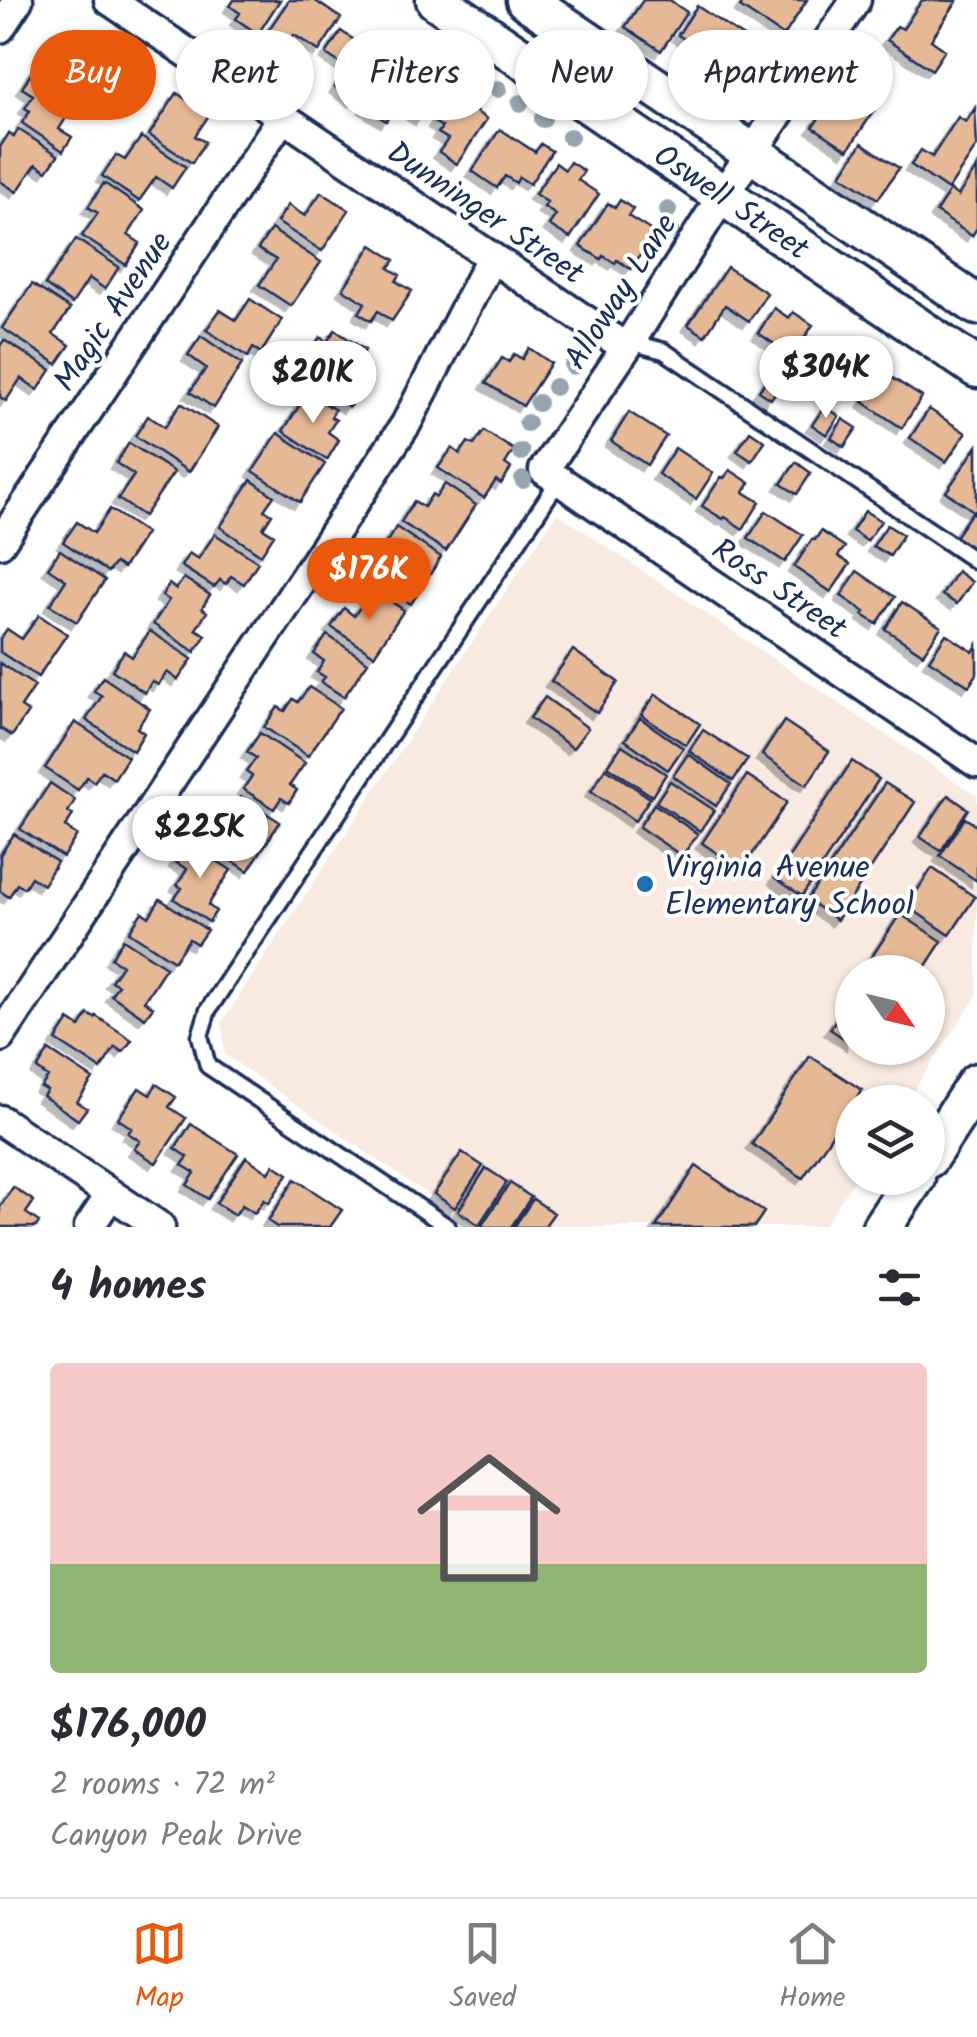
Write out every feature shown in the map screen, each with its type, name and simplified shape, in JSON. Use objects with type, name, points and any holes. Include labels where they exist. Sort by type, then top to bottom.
[{"type":"main road","name":"Oswell Street","points":[[436,0],[977,368]]},
{"type":"main road","name":"Oswell Street","points":[[526,0],[977,305]]},
{"type":"main road","points":[[945,1132],[977,1084]]},
{"type":"main road","points":[[882,1227],[904,1195]]},
{"type":"street","points":[[0,28],[18,0]]},
{"type":"street","name":"Dunninger Street","points":[[110,0],[176,45]]},
{"type":"street","name":"Alloway Lane","points":[[551,475],[723,195],[856,0]]},
{"type":"street","name":"Magic Avenue","points":[[0,543],[281,120]]},
{"type":"street","name":"Dunninger Street","points":[[285,120],[628,345]]},
{"type":"street","points":[[0,1036],[406,424],[491,258]]},
{"type":"street","name":"Ross Street","points":[[551,475],[977,763]]},
{"type":"street","points":[[0,1120],[160,1227]]},
{"type":"street","points":[[90,1227],[111,1194]]},
{"type":"lane","points":[[628,345],[664,351],[977,562]]},
{"type":"lane","points":[[448,1227],[208,1066],[200,1036],[208,1010],[551,475]]},
{"type":"shaded area","name":"Virginia Avenue Elementary School","points":[[557,513],[977,796],[977,995],[945,1043],[945,955],[835,955],[835,1065],[931,1065],[917,1085],[835,1085],[835,1195],[845,1195],[823,1227],[475,1227],[225,1055],[222,1022]]},
{"type":"building","points":[[234,0],[280,0],[261,30],[252,30],[236,19],[240,13],[230,6]]},
{"type":"building","points":[[289,0],[314,0],[341,18],[319,51],[314,48],[314,30],[268,30]]},
{"type":"building","points":[[643,0],[669,0],[687,12],[675,30],[668,30],[668,40],[661,51],[648,42],[648,30],[625,27]]},
{"type":"building","points":[[745,0],[807,0],[788,30],[775,30],[740,7]]},
{"type":"building","points":[[922,0],[957,1],[931,40],[945,50],[932,70],[893,44],[893,32],[897,26],[903,29]]},
{"type":"building","points":[[697,6],[733,30],[681,30]]},
{"type":"building","points":[[334,42],[334,59],[326,54]]},
{"type":"building","points":[[30,75],[30,93],[22,88]]},
{"type":"building","points":[[176,94],[176,120],[206,120],[195,136],[205,142],[192,163],[149,135]]},
{"type":"building","points":[[975,108],[977,146],[948,190],[911,165],[921,150],[932,157],[958,117],[966,122]]},
{"type":"building","points":[[30,111],[30,120],[65,120],[59,129],[72,137],[63,151],[22,123]]},
{"type":"building","points":[[486,120],[457,164],[439,152],[448,139],[438,133],[442,127],[434,122]]},
{"type":"building","points":[[818,120],[868,120],[848,150],[813,127]]},
{"type":"building","points":[[18,129],[58,155],[47,171],[36,164],[17,192],[0,181],[0,147],[9,133],[14,137]]},
{"type":"building","points":[[500,129],[535,152],[541,144],[552,151],[530,184],[519,177],[516,183],[505,176],[497,188],[472,171]]},
{"type":"building","points":[[141,137],[186,167],[172,188],[156,177],[139,201],[102,176],[116,155],[125,160]]},
{"type":"building","points":[[862,143],[899,168],[878,199],[841,175]]},
{"type":"building","points":[[570,162],[584,171],[578,180],[599,194],[570,238],[549,225],[556,215],[535,194],[556,163],[565,170]]},
{"type":"building","points":[[977,167],[977,228],[972,236],[936,212],[950,190],[958,196]]},
{"type":"building","points":[[104,183],[144,210],[128,235],[140,243],[126,265],[82,236],[98,213],[88,207]]},
{"type":"building","points":[[321,192],[349,210],[322,251],[277,222],[288,205],[305,216]]},
{"type":"building","points":[[620,200],[633,209],[628,216],[655,233],[631,269],[617,260],[615,263],[603,256],[601,259],[580,246],[608,203],[615,208]]},
{"type":"building","points":[[271,229],[321,262],[291,306],[259,285],[276,260],[258,249]]},
{"type":"building","points":[[76,239],[119,267],[105,289],[89,278],[72,304],[45,285]]},
{"type":"building","points":[[372,245],[395,260],[389,268],[400,275],[396,281],[412,291],[392,321],[378,311],[371,321],[359,313],[365,303],[343,289]]},
{"type":"building","points":[[727,267],[767,293],[749,321],[725,305],[705,336],[688,325]]},
{"type":"building","points":[[32,284],[70,309],[53,334],[70,345],[57,364],[2,328]]},
{"type":"building","points":[[250,299],[282,320],[261,353],[253,348],[248,357],[206,330],[220,310],[236,320]]},
{"type":"building","points":[[774,308],[789,318],[793,312],[813,325],[792,356],[758,333]]},
{"type":"building","points":[[335,330],[365,350],[356,364],[361,368],[354,380],[363,386],[349,407],[304,378],[317,358],[309,353],[320,337],[327,342]]},
{"type":"building","points":[[201,336],[242,364],[214,408],[190,392],[206,368],[188,355]]},
{"type":"building","points":[[830,338],[868,363],[850,390],[813,365]]},
{"type":"building","points":[[4,340],[51,370],[38,390],[21,378],[6,401],[0,397],[0,346]]},
{"type":"building","points":[[529,348],[551,363],[523,406],[486,383],[502,358],[509,362],[514,354],[522,359]]},
{"type":"building","points":[[772,371],[784,379],[771,399],[759,391]]},
{"type":"building","points":[[883,372],[922,397],[902,428],[863,402]]},
{"type":"building","points":[[308,392],[335,410],[331,417],[336,420],[328,432],[339,440],[327,460],[283,431]]},
{"type":"building","points":[[181,403],[218,427],[189,472],[135,436],[148,416],[165,427]]},
{"type":"building","points":[[825,406],[839,416],[827,435],[812,425]]},
{"type":"building","points":[[929,409],[966,433],[946,462],[910,438]]},
{"type":"building","points":[[629,412],[666,436],[647,465],[611,441]]},
{"type":"building","points":[[843,419],[857,428],[844,447],[831,438]]},
{"type":"building","points":[[484,431],[514,450],[505,464],[511,468],[501,484],[496,480],[484,498],[438,468],[452,448],[460,454],[468,442],[474,445]]},
{"type":"building","points":[[750,431],[765,441],[752,461],[737,451]]},
{"type":"building","points":[[278,433],[325,464],[300,502],[253,471]]},
{"type":"building","points":[[129,443],[174,472],[144,516],[118,499],[134,475],[116,463]]},
{"type":"building","points":[[977,446],[977,509],[975,512],[946,492]]},
{"type":"building","points":[[675,448],[713,473],[696,499],[658,474]]},
{"type":"building","points":[[796,462],[811,473],[797,494],[781,484]]},
{"type":"building","points":[[730,470],[750,483],[744,492],[760,502],[743,529],[702,506]]},
{"type":"building","points":[[251,480],[274,496],[264,510],[272,514],[263,528],[274,535],[261,555],[220,527]]},
{"type":"building","points":[[445,484],[476,505],[446,551],[401,522],[414,501],[424,507]]},
{"type":"building","points":[[110,509],[146,533],[123,568],[115,563],[108,572],[63,542],[77,522],[94,533]]},
{"type":"building","points":[[766,511],[803,535],[785,562],[748,538]]},
{"type":"building","points":[[865,511],[881,521],[867,541],[852,531]]},
{"type":"building","points":[[972,512],[977,516],[974,549],[955,537]]},
{"type":"building","points":[[887,525],[903,535],[890,556],[873,546]]},
{"type":"building","points":[[396,527],[441,557],[411,604],[381,584],[390,572],[383,568],[393,554],[383,548]]},
{"type":"building","points":[[821,531],[845,547],[838,556],[850,564],[831,592],[794,567]]},
{"type":"building","points":[[215,534],[258,562],[244,584],[231,576],[226,584],[220,580],[214,587],[181,566],[189,553],[198,559]]},
{"type":"building","points":[[60,550],[105,580],[77,622],[50,605],[66,580],[48,568]]},
{"type":"building","points":[[857,571],[895,597],[877,624],[841,596]]},
{"type":"building","points":[[957,571],[972,582],[957,604],[942,595]]},
{"type":"building","points":[[184,578],[210,595],[202,608],[207,612],[196,629],[206,635],[195,652],[153,624],[169,600],[162,596],[169,584],[176,589]]},
{"type":"building","points":[[378,593],[404,610],[374,655],[331,627],[344,608],[354,616],[363,603],[369,607]]},
{"type":"building","points":[[902,602],[941,627],[923,654],[885,629]]},
{"type":"building","points":[[39,615],[67,634],[38,677],[0,652],[0,639],[7,629],[22,639]]},
{"type":"building","points":[[150,631],[192,659],[178,680],[167,672],[158,685],[152,681],[145,693],[112,670],[124,651],[132,657]]},
{"type":"building","points":[[946,634],[973,652],[977,645],[977,674],[969,686],[929,660]]},
{"type":"building","points":[[327,635],[368,662],[344,697],[321,682],[325,677],[317,672],[324,661],[314,654]]},
{"type":"building","points":[[573,650],[618,682],[597,713],[551,681]]},
{"type":"building","points":[[0,663],[35,686],[21,707],[28,712],[12,736],[0,728]]},
{"type":"building","points":[[103,677],[150,709],[137,728],[144,733],[133,751],[86,720],[102,696],[94,691]]},
{"type":"building","points":[[309,687],[341,708],[308,756],[264,727],[278,707],[285,711]]},
{"type":"building","points":[[656,694],[700,724],[686,745],[641,715]]},
{"type":"building","points":[[545,697],[588,728],[573,748],[530,718]]},
{"type":"building","points":[[640,718],[683,748],[668,770],[625,740]]},
{"type":"building","points":[[784,721],[829,751],[807,785],[762,755]]},
{"type":"building","points":[[75,722],[128,757],[114,779],[102,771],[94,782],[87,777],[78,790],[45,768]]},
{"type":"building","points":[[703,730],[748,759],[733,781],[689,751]]},
{"type":"building","points":[[260,733],[305,763],[290,785],[297,790],[289,803],[281,798],[274,809],[243,789],[252,776],[246,772],[256,758],[247,752]]},
{"type":"building","points":[[622,745],[666,774],[652,796],[608,766]]},
{"type":"building","points":[[688,754],[731,784],[716,806],[673,776]]},
{"type":"building","points":[[852,761],[879,779],[802,896],[775,878]]},
{"type":"building","points":[[606,768],[650,798],[635,821],[591,791]]},
{"type":"building","points":[[747,775],[787,802],[742,870],[702,843]]},
{"type":"building","points":[[670,781],[714,810],[700,831],[656,802]]},
{"type":"building","points":[[50,783],[75,800],[68,812],[73,815],[65,827],[77,835],[63,857],[20,829]]},
{"type":"building","points":[[885,783],[915,802],[837,920],[807,900]]},
{"type":"building","points":[[948,795],[968,809],[941,851],[920,837]]},
{"type":"building","points":[[241,797],[280,822],[248,871],[192,834],[206,814],[217,821],[227,806],[233,809]]},
{"type":"building","points":[[654,804],[698,834],[682,856],[639,827]]},
{"type":"building","points":[[965,818],[977,826],[977,881],[940,856]]},
{"type":"building","points":[[14,834],[57,862],[43,885],[31,877],[24,888],[17,884],[9,897],[0,891],[0,855]]},
{"type":"building","points":[[188,842],[231,870],[208,905],[216,911],[209,922],[174,899],[187,869],[175,862]]},
{"type":"building","points":[[932,868],[975,897],[950,935],[907,906]]},
{"type":"building","points":[[160,899],[207,930],[197,944],[189,939],[174,961],[129,932],[142,912],[149,917]]},
{"type":"building","points":[[900,914],[942,941],[933,955],[873,955]]},
{"type":"building","points":[[123,939],[166,967],[144,1001],[153,1007],[145,1018],[111,995],[118,985],[111,981],[122,965],[111,958]]},
{"type":"building","points":[[88,1014],[132,1040],[123,1052],[115,1047],[101,1069],[56,1040],[69,1020],[80,1027]]},
{"type":"building","points":[[49,1050],[93,1079],[77,1102],[87,1108],[78,1120],[43,1096],[47,1090],[41,1087],[48,1077],[37,1069]]},
{"type":"building","points":[[810,1056],[854,1085],[835,1085],[835,1130],[803,1178],[752,1144]]},
{"type":"building","points":[[156,1084],[176,1097],[169,1107],[186,1118],[156,1163],[134,1149],[140,1141],[128,1133],[132,1128],[118,1119],[139,1088],[150,1095]]},
{"type":"building","points":[[191,1124],[238,1154],[208,1199],[187,1185],[195,1173],[182,1165],[188,1157],[175,1148]]},
{"type":"building","points":[[462,1152],[483,1166],[455,1208],[434,1194]]},
{"type":"building","points":[[246,1157],[269,1173],[274,1165],[288,1174],[269,1203],[264,1200],[255,1213],[242,1205],[235,1215],[216,1203]]},
{"type":"building","points":[[696,1166],[764,1212],[754,1227],[656,1227]]},
{"type":"building","points":[[486,1168],[507,1182],[479,1225],[458,1211]]},
{"type":"building","points":[[295,1179],[342,1210],[330,1227],[277,1227],[268,1221]]},
{"type":"building","points":[[510,1183],[531,1197],[511,1227],[484,1227],[482,1225]]},
{"type":"building","points":[[13,1187],[34,1201],[26,1213],[39,1222],[36,1227],[0,1227],[0,1207]]},
{"type":"building","points":[[533,1199],[554,1213],[544,1227],[514,1227]]},
{"type":"place","name":"Virginia Avenue Elementary School","points":[[645,884]]}]
